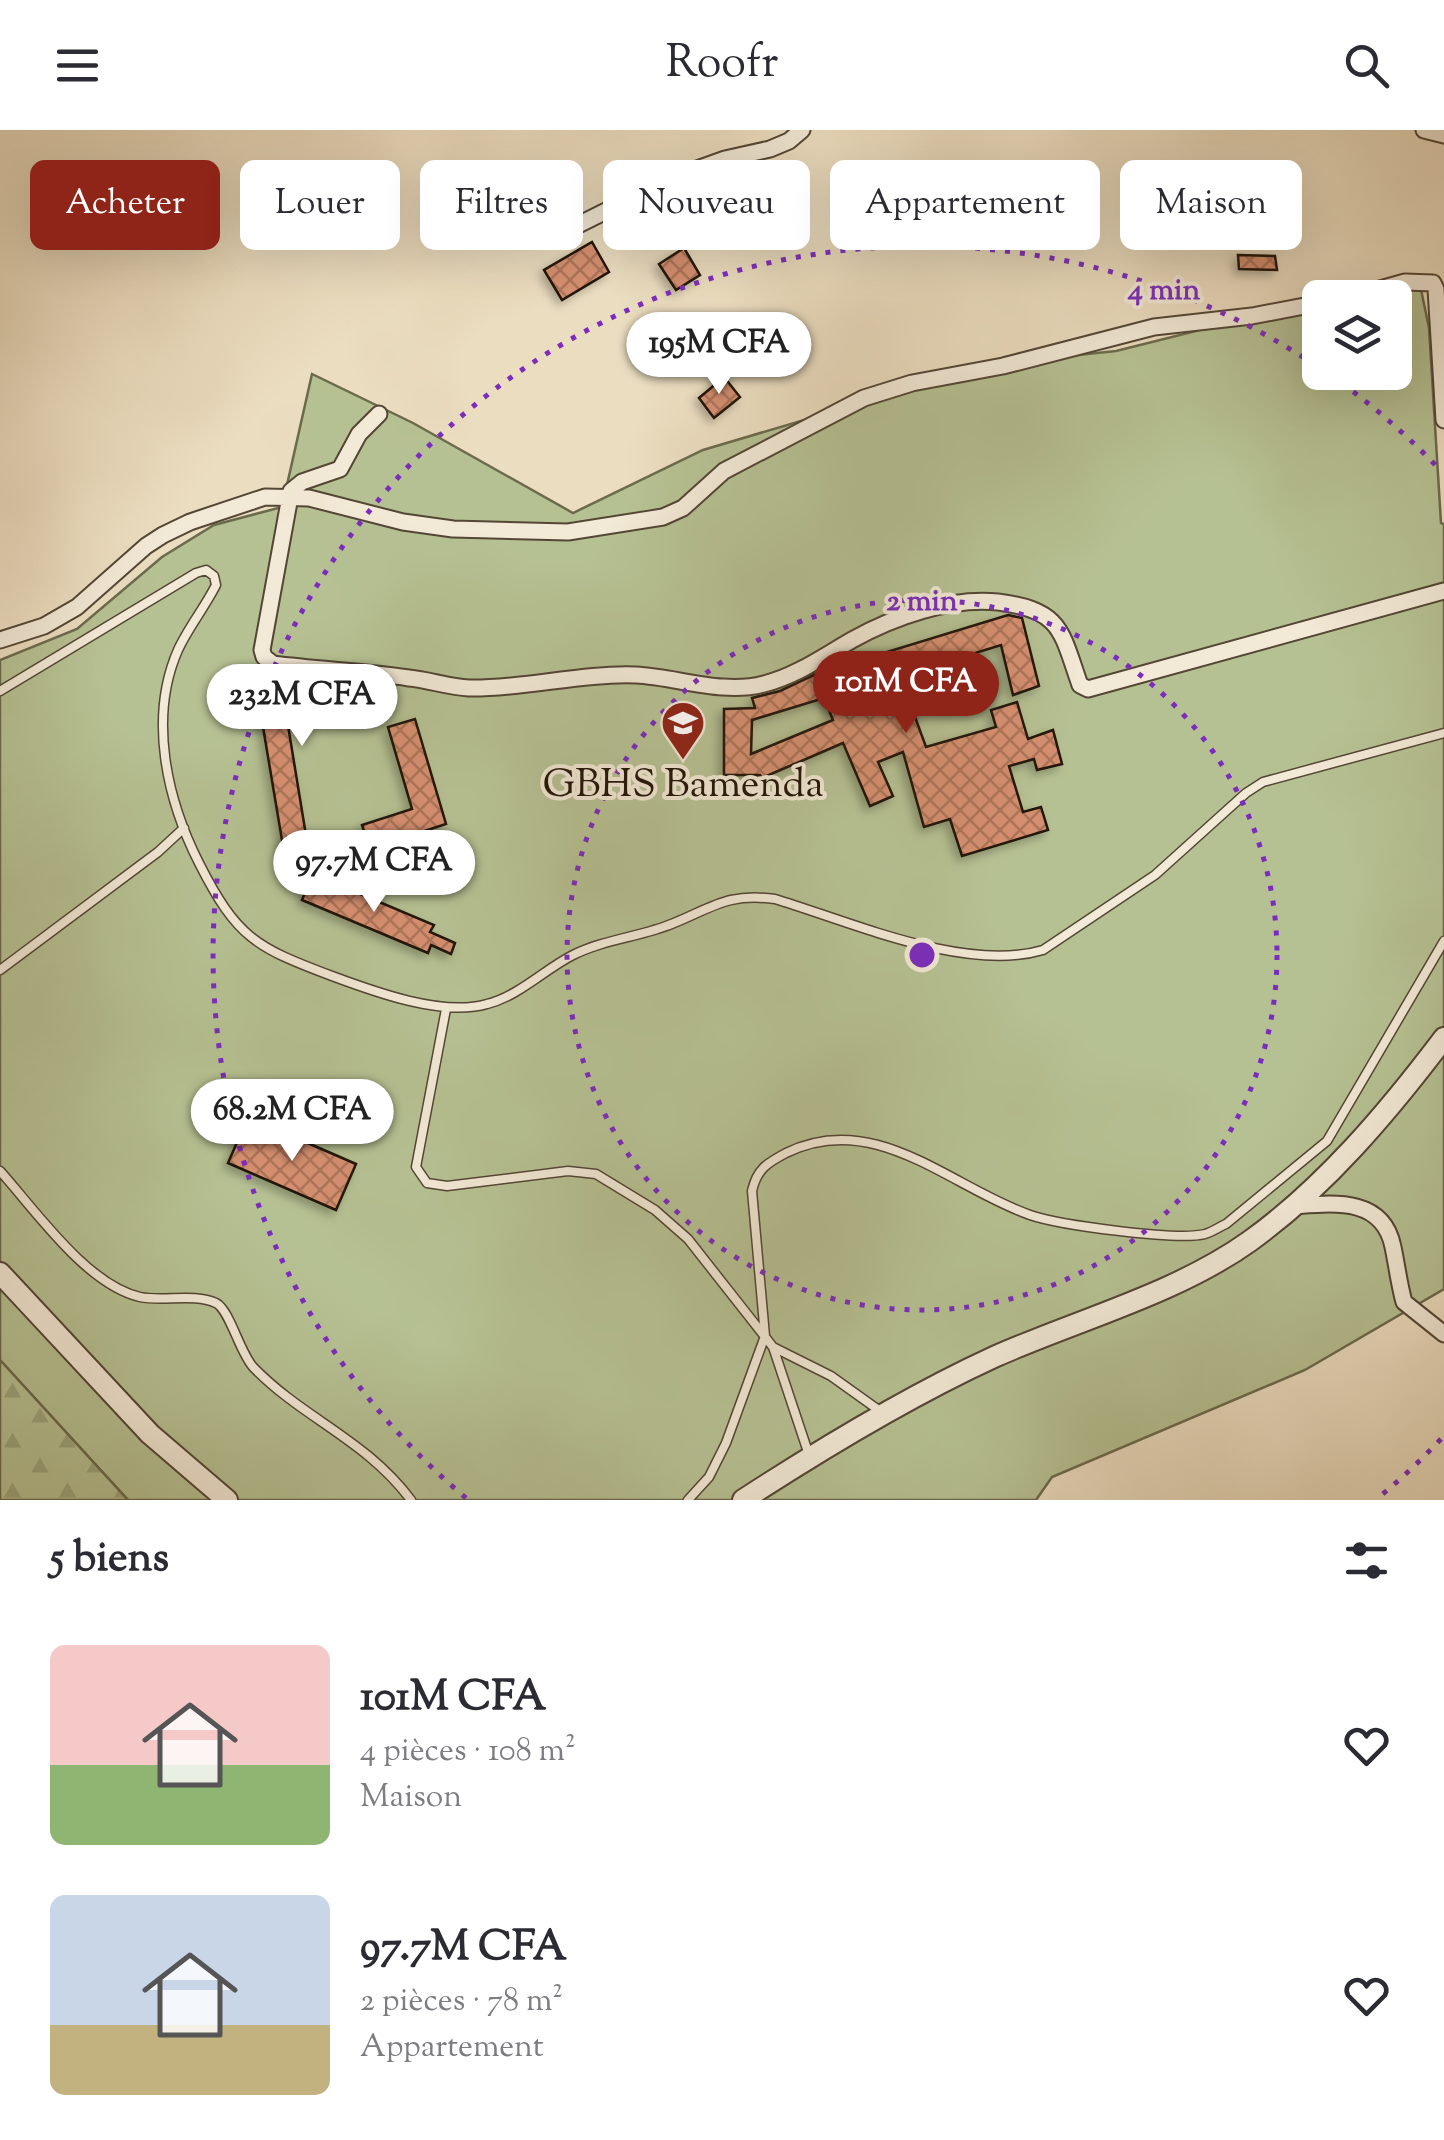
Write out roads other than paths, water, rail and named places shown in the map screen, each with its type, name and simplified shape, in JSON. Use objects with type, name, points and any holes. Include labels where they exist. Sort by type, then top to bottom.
[{"type":"street","points":[[583,222],[672,178],[724,159],[770,150],[802,130]]},
{"type":"street","points":[[1424,130],[1444,136]]},
{"type":"street","points":[[1412,282],[1433,283],[1436,289],[1444,420]]},
{"type":"street","points":[[0,640],[44,626],[77,607],[146,546],[190,522],[265,497],[290,496],[402,522],[453,529],[568,532],[663,516],[682,508],[724,471],[864,398],[912,383],[1021,362],[1154,327],[1302,306]]},
{"type":"street","points":[[379,414],[359,434],[340,469],[294,486],[262,650],[273,664],[469,688],[604,674],[683,679],[736,688],[788,675],[877,627],[902,618],[970,603],[994,602],[1019,606],[1052,619],[1060,630],[1080,685],[1088,689],[1444,590]]},
{"type":"street","points":[[743,1500],[884,1414],[992,1358],[1212,1265],[1249,1242],[1295,1206],[1406,1089],[1444,1038]]},
{"type":"street","points":[[1295,1206],[1342,1202],[1372,1213],[1385,1225],[1392,1242],[1404,1302],[1444,1334]]},
{"type":"street","points":[[0,1272],[150,1434],[227,1500]]},
{"type":"lane","points":[[0,691],[206,570],[214,576],[216,585],[178,650],[161,724],[171,794],[222,909],[248,937],[282,957],[348,982],[446,1009],[488,1004],[585,950],[633,937],[728,899],[748,895],[775,898],[952,953],[1028,954],[1043,950],[1155,875],[1263,782],[1444,733]]},
{"type":"lane","points":[[0,970],[158,852],[184,828]]},
{"type":"lane","points":[[688,1500],[709,1477],[726,1443],[765,1336],[752,1191],[756,1174],[768,1162],[807,1143],[843,1140],[879,1144],[1029,1214],[1102,1228],[1184,1236],[1208,1234],[1226,1224],[1328,1141],[1444,941]]},
{"type":"lane","points":[[446,1009],[416,1167],[427,1183],[447,1186],[568,1170],[596,1174],[655,1210],[688,1239],[772,1346],[810,1457]]},
{"type":"lane","points":[[0,1172],[99,1278],[122,1292],[143,1298],[203,1301],[224,1309],[250,1364],[366,1450],[411,1500]]},
{"type":"lane","points":[[772,1346],[832,1376],[884,1414]]},
{"type":"place","name":"GBHS Bamenda","points":[[683,761]]}]
